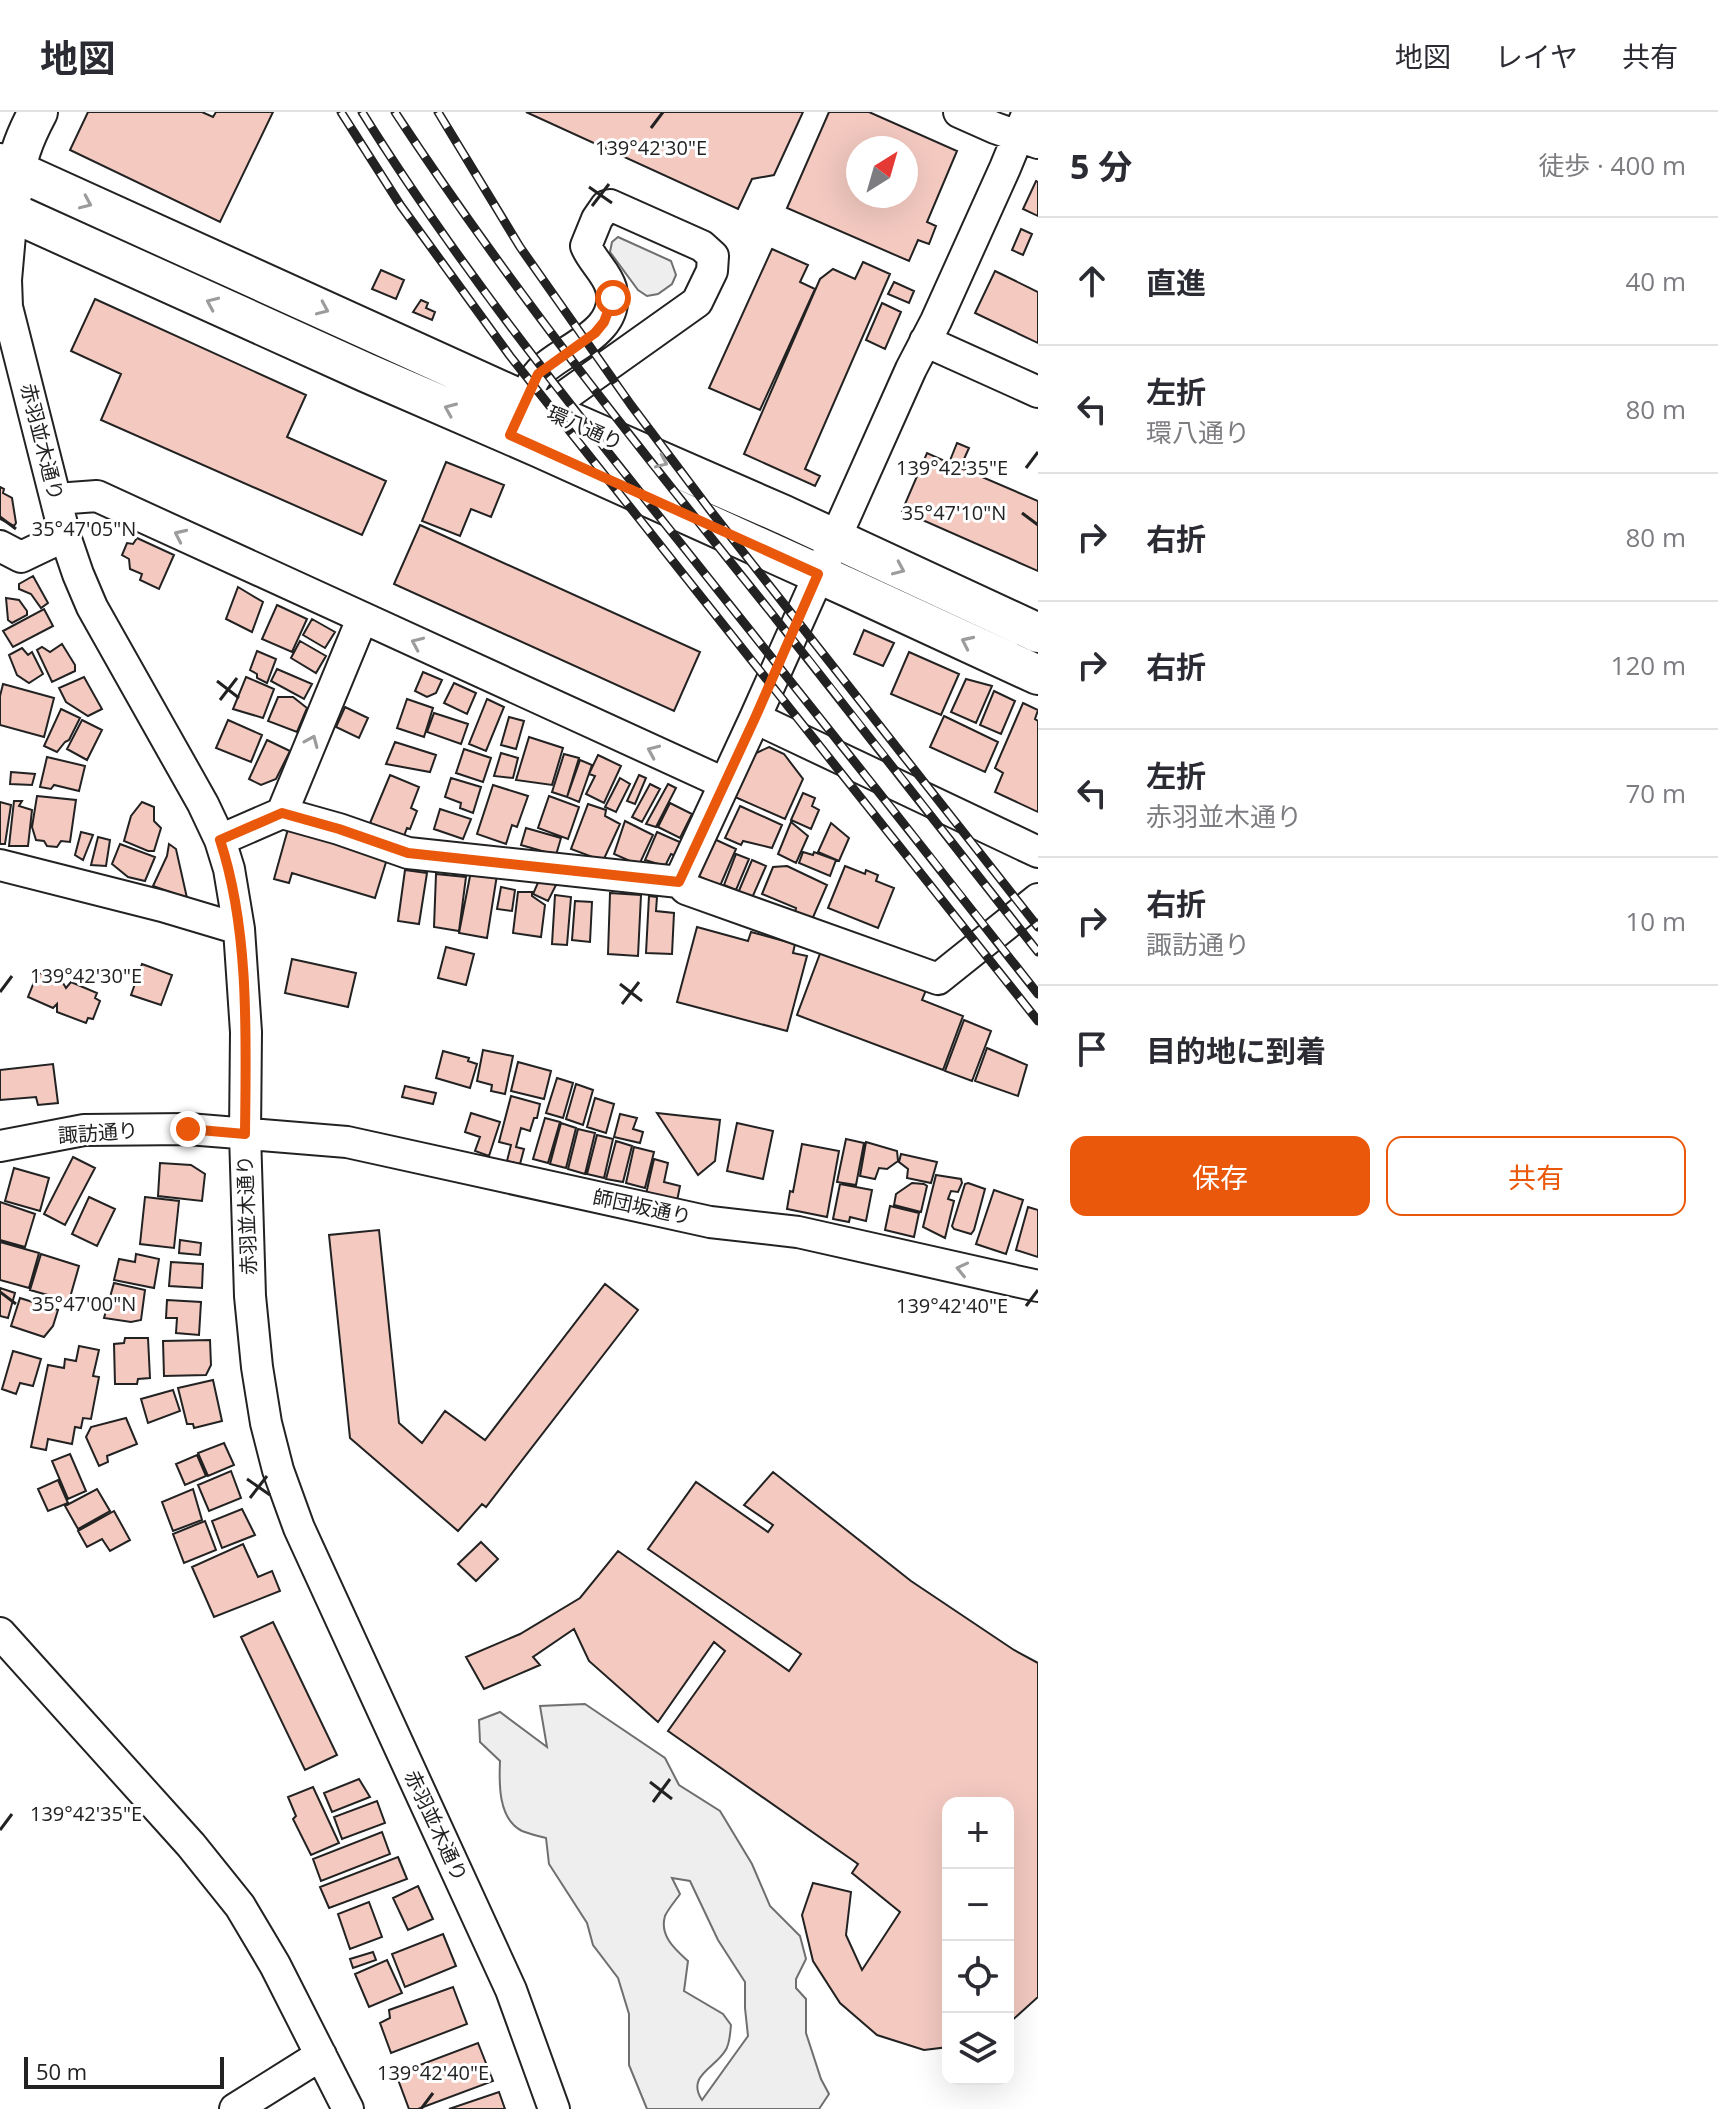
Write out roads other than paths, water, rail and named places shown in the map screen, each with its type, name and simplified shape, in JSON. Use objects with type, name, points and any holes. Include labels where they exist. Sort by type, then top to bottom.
[{"type":"main road","points":[[6,209],[8,166],[38,112]]},
{"type":"main road","name":"環八通り","points":[[8,166],[341,317],[818,574],[1038,675]]},
{"type":"main road","name":"環八通り","points":[[6,209],[337,359],[526,415],[834,539],[1038,633]]},
{"type":"street","points":[[679,882],[925,341],[999,182],[1027,130],[959,112]]},
{"type":"street","points":[[610,205],[702,246],[713,256],[712,271],[697,302],[526,415],[538,374],[595,333],[604,322],[611,304],[611,285],[586,246],[600,212],[606,206],[610,205]]},
{"type":"street","name":"赤羽並木通り","points":[[6,209],[7,307],[65,536],[92,607],[203,804],[220,840],[229,869],[239,929],[246,1032],[245,1134],[250,1296],[266,1423],[278,1470],[299,1528],[511,1990],[554,2109]]},
{"type":"street","points":[[611,304],[637,320],[652,322],[675,318]]},
{"type":"street","points":[[925,341],[1038,392]]},
{"type":"street","points":[[56,499],[97,496],[724,783]]},
{"type":"street","points":[[0,546],[21,557],[65,536]]},
{"type":"street","points":[[282,813],[362,619]]},
{"type":"street","points":[[755,718],[1038,852]]},
{"type":"street","points":[[220,840],[282,813],[408,853],[679,882],[686,889],[938,979],[1038,899]]},
{"type":"street","points":[[0,865],[239,929]]},
{"type":"street","name":"諏訪通り","points":[[0,1146],[84,1130],[188,1129],[245,1134]]},
{"type":"street","name":"師団坂通り","points":[[245,1134],[347,1142],[710,1222],[798,1232],[1038,1286]]},
{"type":"street","points":[[0,1633],[191,1845],[240,1906],[275,1965],[348,2109]]},
{"type":"street","points":[[235,2109],[321,2055]]},
{"type":"railway","points":[[341,112],[401,206],[510,356],[1038,1021]]},
{"type":"railway","points":[[362,112],[435,223],[554,383],[1038,994]]},
{"type":"railway","points":[[395,112],[438,177],[576,366],[1038,952]]},
{"type":"railway","points":[[438,112],[520,247],[631,405],[1038,927]]}]
